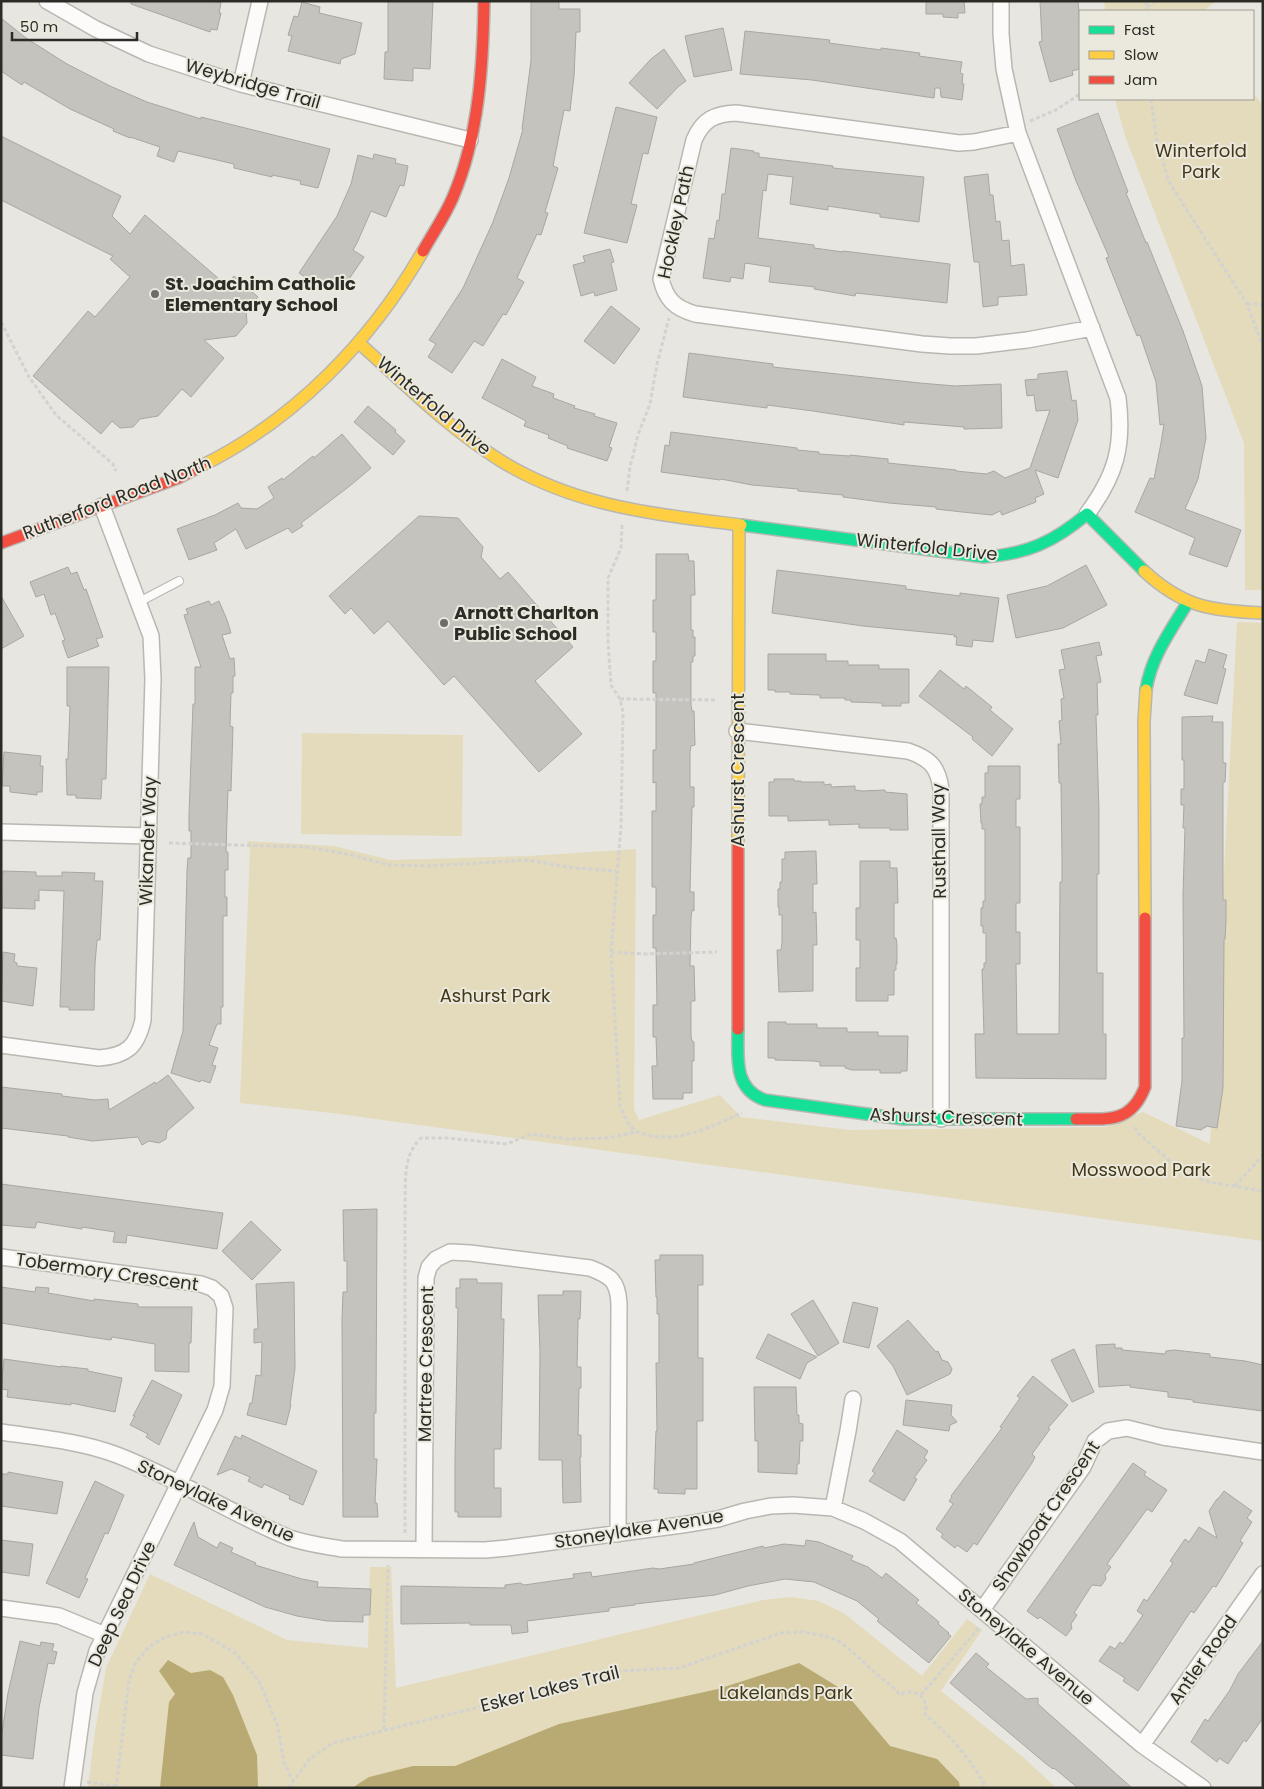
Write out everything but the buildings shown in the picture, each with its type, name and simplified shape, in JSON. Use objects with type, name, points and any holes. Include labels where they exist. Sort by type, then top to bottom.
[{"type":"street","name":"Weybridge Trail","points":[[47,1],[96,29],[148,54],[240,84],[470,140]]},
{"type":"street","points":[[240,84],[260,1]]},
{"type":"street","name":"Rutherford Road North","points":[[1,544],[178,478],[216,460],[266,427],[297,403],[336,368],[359,343],[389,306],[429,241],[454,194],[470,140],[481,78],[484,1]]},
{"type":"street","name":"Winterfold Drive","points":[[359,343],[474,443],[500,460],[544,483],[582,498],[624,509],[984,557],[1008,556],[1030,551],[1054,540],[1068,531],[1087,514],[1108,481],[1115,463],[1121,434],[1118,398],[1022,128],[1004,69],[1001,1]]},
{"type":"street","name":"Hockley Path","points":[[1022,128],[974,142],[958,142],[736,113],[720,114],[707,120],[698,131],[694,140],[661,279],[662,287],[673,304],[682,310],[695,314],[922,344],[976,346],[1027,340],[1092,328]]},
{"type":"street","name":"Wikander Way","points":[[1,1045],[99,1058],[115,1057],[127,1051],[135,1043],[143,1020],[153,679],[151,636],[102,506]]},
{"type":"street","points":[[1087,514],[1144,571],[1170,592],[1188,602],[1228,612],[1263,613]]},
{"type":"street","name":"Ashurst Crescent","points":[[738,524],[738,1066],[740,1077],[746,1088],[752,1095],[761,1100],[903,1119],[1110,1120],[1123,1116],[1132,1110],[1140,1100],[1145,1087],[1145,700],[1148,680],[1155,660],[1188,602]]},
{"type":"street","name":"Rusthall Way","points":[[737,731],[908,751],[921,755],[932,764],[939,777],[941,789],[941,1119]]},
{"type":"street","points":[[1,832],[148,836]]},
{"type":"street","name":"Martree Crescent","points":[[424,1549],[426,1278],[429,1267],[436,1259],[450,1252],[590,1268],[603,1273],[613,1280],[618,1290],[619,1304],[618,1534]]},
{"type":"street","name":"Tobermory Crescent","points":[[1,1257],[201,1284],[212,1288],[221,1296],[225,1308],[222,1386],[215,1410],[179,1484]]},
{"type":"street","points":[[833,1508],[848,1431],[852,1399]]},
{"type":"street","name":"Showboat Crescent","points":[[982,1610],[1082,1467],[1095,1441],[1108,1431],[1127,1428],[1163,1437],[1263,1452]]},
{"type":"street","name":"Stoneylake Avenue","points":[[1,1432],[87,1445],[118,1456],[290,1538],[342,1549],[485,1550],[618,1534],[718,1519],[771,1506],[792,1505],[833,1508],[864,1521],[900,1541],[1142,1745],[1203,1788]]},
{"type":"street","name":"Deep Sea Drive","points":[[78,1784],[85,1693],[97,1651],[179,1484]]},
{"type":"street","name":"Antler Road","points":[[1142,1745],[1263,1574]]},
{"type":"street","points":[[1,1608],[59,1616],[105,1635]]},
{"type":"lane","points":[[138,602],[178,581]]},
{"type":"path","points":[[1146,1],[1146,9]]},
{"type":"path","points":[[1146,9],[1154,1]]},
{"type":"path","points":[[1022,128],[1056,110],[1079,95]]},
{"type":"path","points":[[1151,100],[1157,142],[1168,182],[1247,304],[1263,346]]},
{"type":"path","points":[[1247,304],[1263,306]]},
{"type":"path","points":[[626,496],[630,467],[638,435],[650,404],[657,364],[669,317]]},
{"type":"path","points":[[1,322],[29,377],[56,415],[113,464],[116,471]]},
{"type":"path","points":[[622,522],[621,548],[608,578],[608,642],[611,685],[620,699],[623,712],[621,826],[611,952],[620,1106],[636,1132],[656,1136],[676,1137],[708,1128],[742,1113]]},
{"type":"path","points":[[620,699],[717,700]]},
{"type":"path","points":[[169,843],[307,847],[351,855],[389,865],[430,866],[528,860],[574,868],[616,871]]},
{"type":"path","points":[[611,952],[644,954],[717,952]]},
{"type":"path","points":[[1133,1125],[1138,1133],[1180,1170],[1208,1182],[1263,1191]]},
{"type":"path","points":[[1235,1186],[1263,1155]]},
{"type":"path","points":[[384,1729],[388,1564]]},
{"type":"path","points":[[979,1628],[921,1695],[926,1704],[925,1716],[934,1722],[969,1760],[980,1774],[986,1788]]},
{"type":"path","points":[[78,1784],[116,1787],[129,1680],[136,1662],[148,1647],[165,1637],[184,1632],[203,1634],[235,1652],[259,1681],[277,1724],[284,1762],[293,1781]]},
{"type":"path","name":"Esker Lakes Trail","points":[[288,1788],[310,1759],[333,1743],[617,1671],[680,1668],[781,1633],[803,1632],[821,1634],[837,1640],[892,1686],[900,1695],[910,1691],[921,1695]]},
{"type":"green space","points":[[1104,1],[1216,1],[1205,10],[1105,10]]},
{"type":"green space","name":"Winterfold Park","points":[[1254,94],[1263,105],[1263,590],[1245,590],[1244,443],[1125,136],[1115,100],[1254,100]]},
{"type":"green space","name":"Ashurst Park","points":[[1237,622],[1263,623],[1263,1241],[332,1113],[240,1103],[250,849],[247,841],[334,846],[390,860],[529,856],[636,849],[634,1109],[639,1120],[720,1095],[741,1117],[850,1130],[1106,1127],[1143,1112],[1210,1144]]},
{"type":"green space","points":[[302,733],[463,735],[462,836],[301,834]]},
{"type":"green space","name":"Lakelands Park","points":[[370,1567],[391,1567],[396,1688],[763,1600],[791,1597],[819,1601],[845,1614],[922,1676],[967,1619],[982,1630],[941,1691],[1023,1757],[1056,1788],[88,1788],[106,1668],[150,1574],[287,1640],[368,1648]]},
{"type":"shaded area","points":[[168,1660],[191,1673],[210,1670],[223,1677],[233,1695],[257,1755],[258,1788],[160,1788],[169,1702],[175,1694],[159,1671]]},
{"type":"shaded area","points":[[799,1663],[843,1690],[890,1746],[937,1759],[959,1782],[960,1788],[352,1788],[369,1777],[413,1766],[455,1766],[559,1724],[718,1689]]},
{"type":"traffic: fast","points":[[741,525],[984,557],[1014,553],[1039,545],[1063,532],[1087,514],[1144,571]]},
{"type":"traffic: fast","points":[[1146,690],[1157,655],[1188,602]]},
{"type":"traffic: fast","points":[[738,1029],[738,1061],[742,1080],[755,1095],[765,1100],[903,1119],[1076,1119]]},
{"type":"traffic: slow","points":[[201,466],[268,426],[328,375],[380,316],[423,251]]},
{"type":"traffic: slow","points":[[359,343],[461,433],[498,459],[527,475],[556,488],[616,506],[677,517],[741,525]]},
{"type":"traffic: slow","points":[[738,844],[739,525]]},
{"type":"traffic: slow","points":[[1144,571],[1172,592],[1185,600],[1199,605],[1228,611],[1263,613]]},
{"type":"traffic: slow","points":[[1145,918],[1144,722],[1146,690]]},
{"type":"traffic: jam","points":[[423,251],[453,197],[469,150],[481,75],[484,1]]},
{"type":"traffic: jam","points":[[1,543],[178,478],[201,466]]},
{"type":"traffic: jam","points":[[738,844],[738,1029]]},
{"type":"traffic: jam","points":[[1076,1119],[1109,1118],[1126,1113],[1139,1099],[1145,1087],[1145,918]]},
{"type":"place","name":"St. Joachim Catholic Elementary School","points":[[155,294]]},
{"type":"place","name":"Arnott Charlton Public School","points":[[444,623]]},
{"type":"park label","name":"Mosswood Park","points":[[1141,1170]]}]
